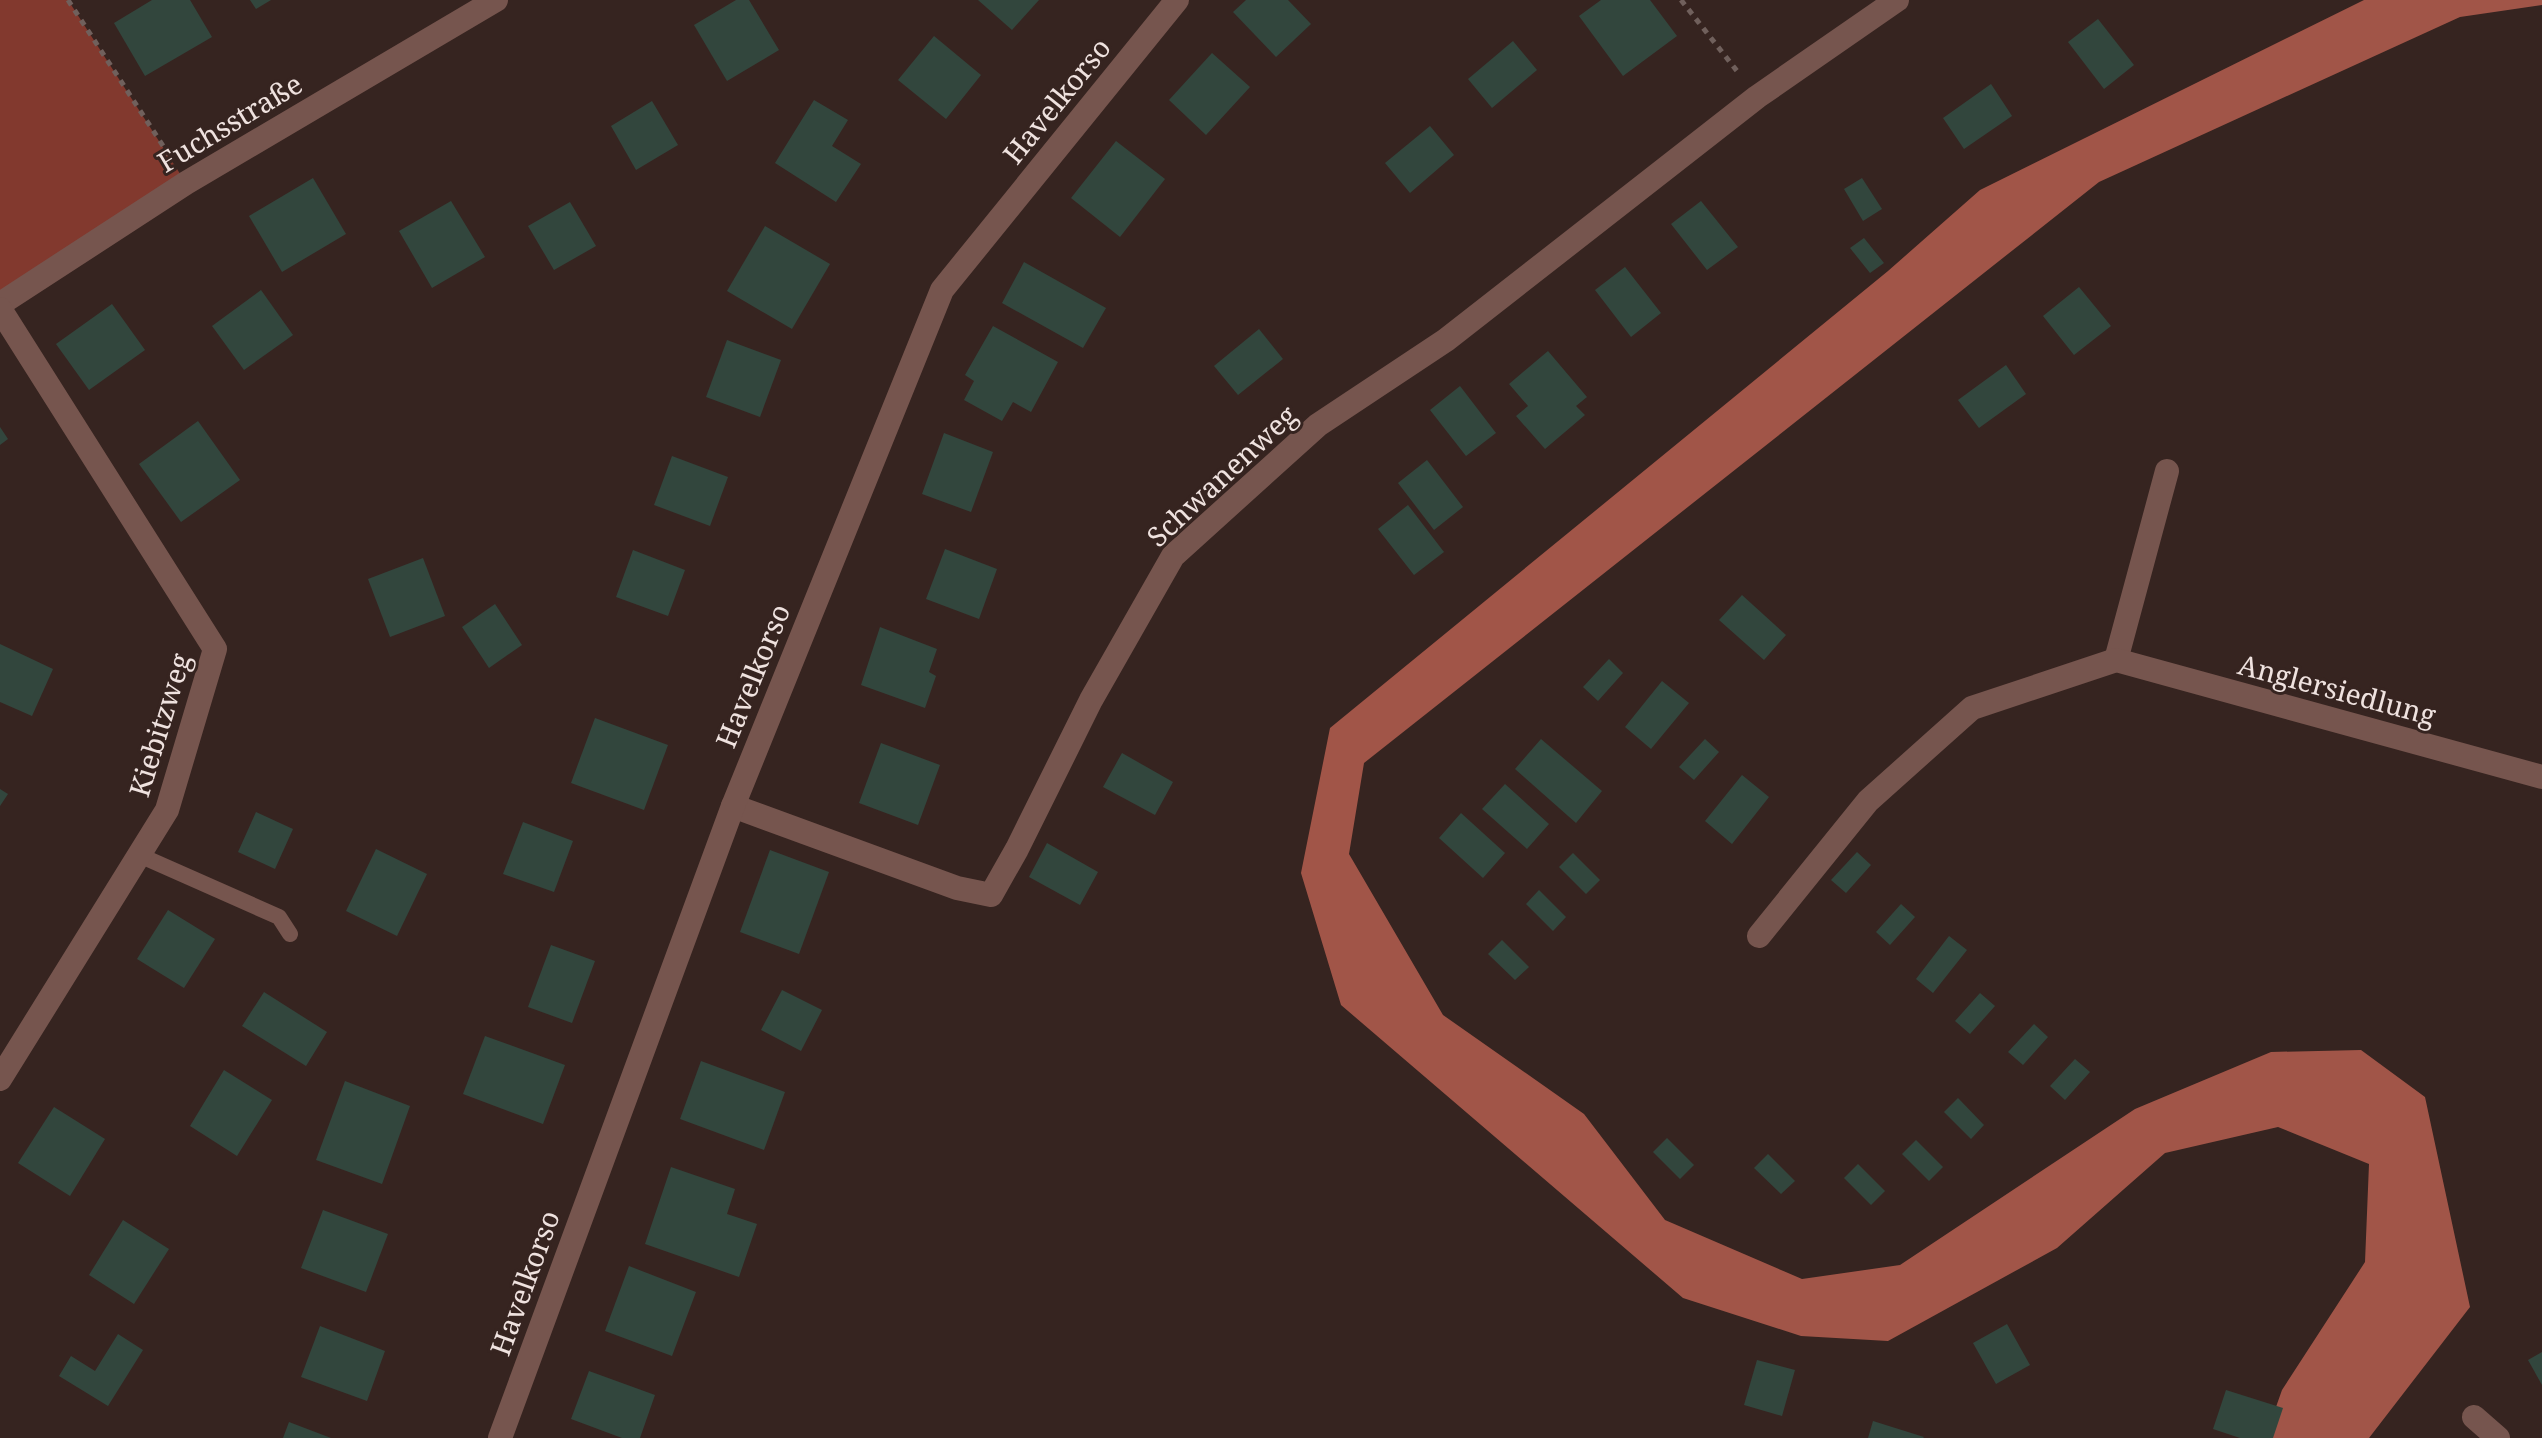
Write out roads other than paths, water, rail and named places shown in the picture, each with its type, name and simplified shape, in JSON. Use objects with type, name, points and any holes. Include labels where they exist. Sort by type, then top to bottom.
[{"type":"street","name":"Fuchsstraße","points":[[0,307],[186,183],[496,0]]},
{"type":"street","name":"Havelkorso","points":[[500,1438],[733,806],[942,290],[1177,0]]},
{"type":"street","name":"Schwanenweg","points":[[733,806],[957,888],[991,895],[1091,700],[1173,556],[1318,425],[1446,340],[1757,97],[1897,0]]},
{"type":"street","name":"Kiebitzweg","points":[[0,307],[215,649],[167,810],[0,1079]]},
{"type":"street","points":[[1759,936],[1868,801],[1972,708],[2116,660],[2167,471]]},
{"type":"street","name":"Anglersiedlung","points":[[2116,660],[2542,777]]},
{"type":"street","points":[[2474,1417],[2498,1438]]},
{"type":"lane","points":[[139,855],[279,917],[290,934]]}]
